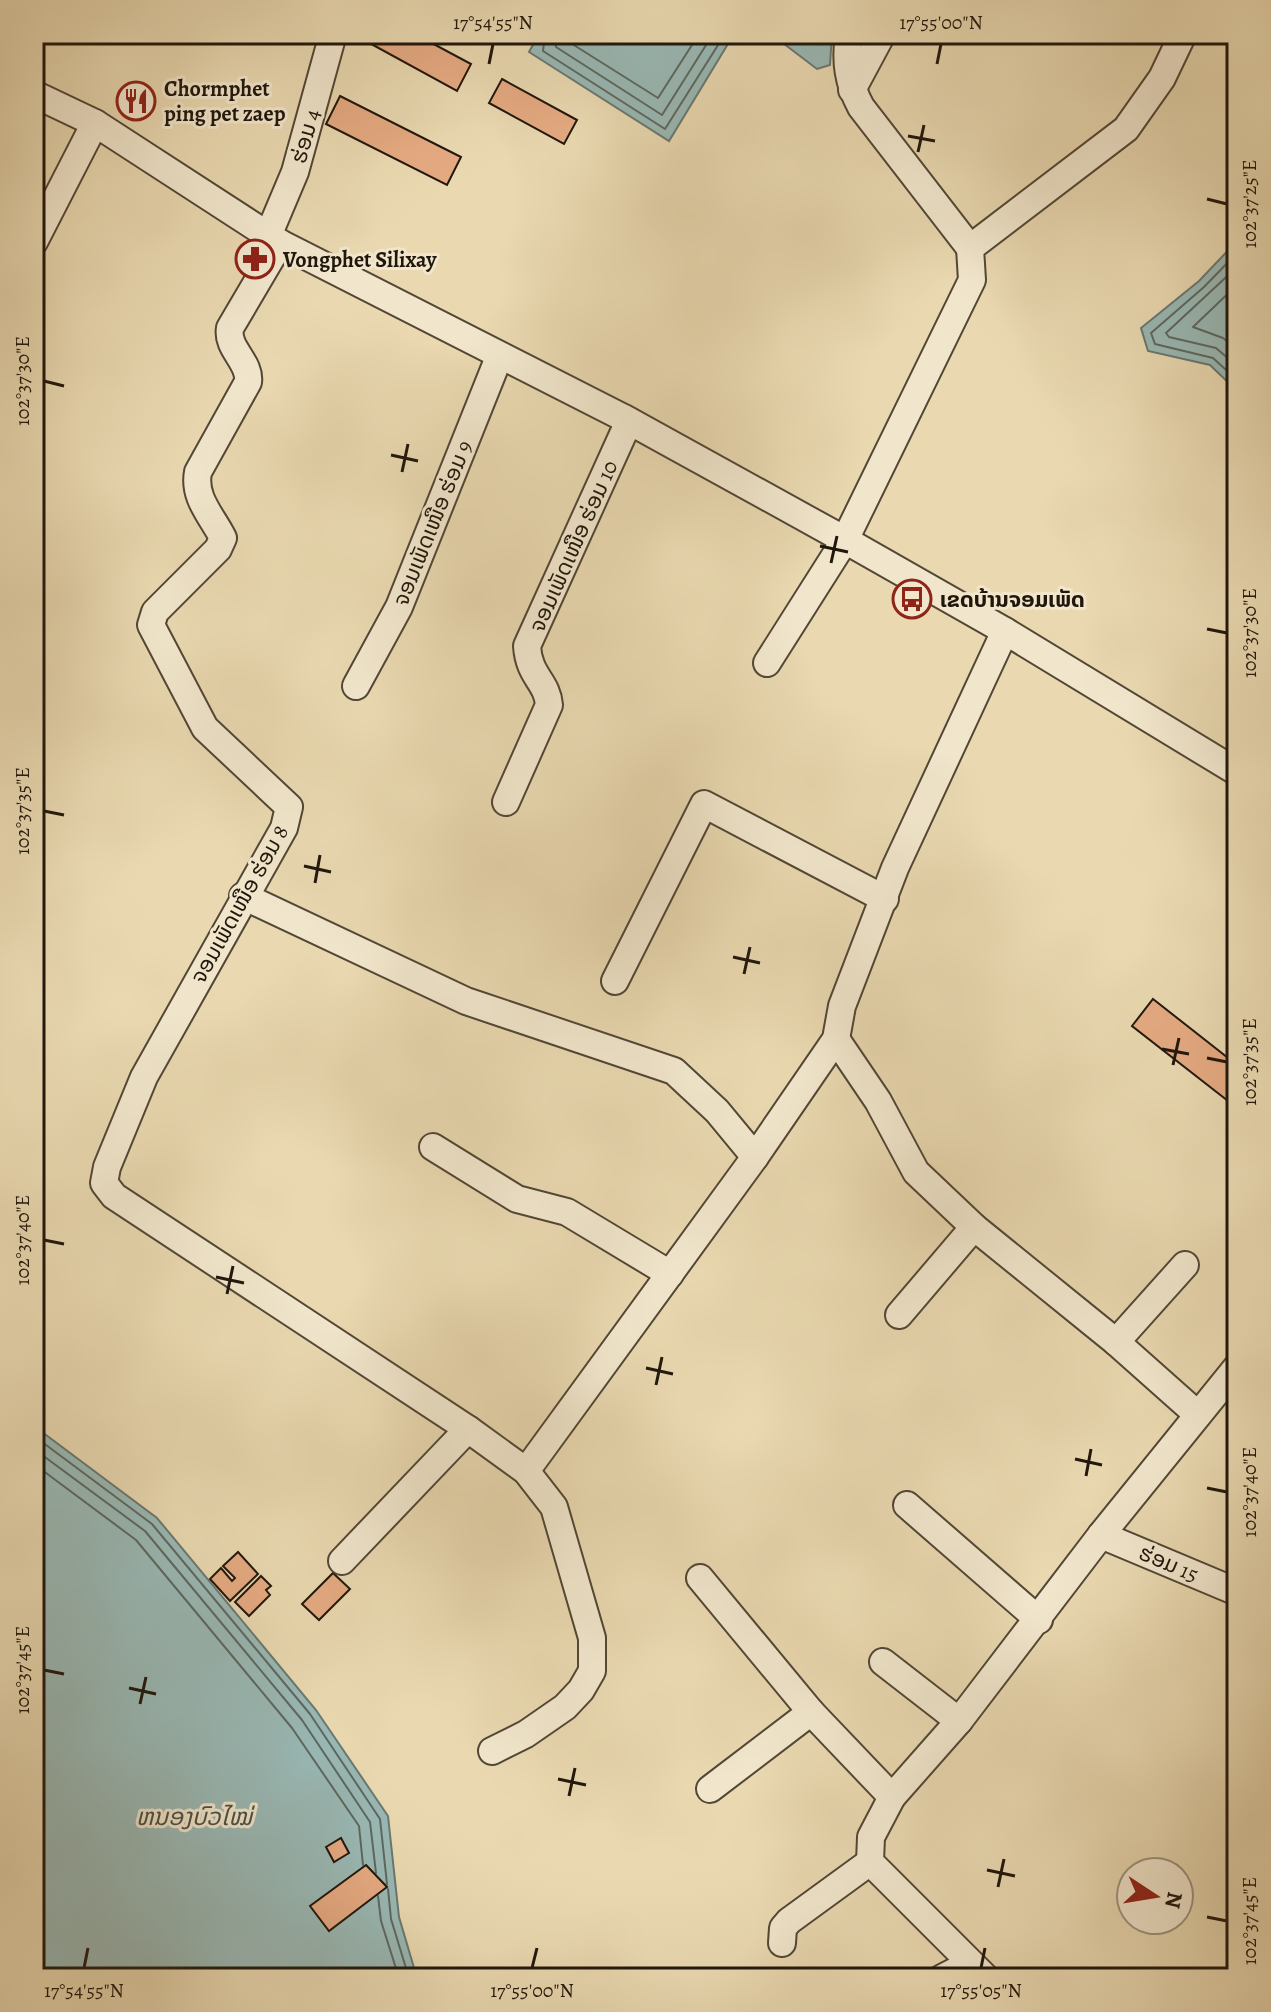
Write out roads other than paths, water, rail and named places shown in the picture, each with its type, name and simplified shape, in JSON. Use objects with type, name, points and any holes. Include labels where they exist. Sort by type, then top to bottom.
[{"type":"street","name":"ຮ່ອມ 4","points":[[274,239],[333,34]]},
{"type":"street","points":[[767,663],[845,540],[972,280],[970,248],[852,90],[846,58],[849,34]]},
{"type":"street","points":[[852,90],[882,34]]},
{"type":"street","points":[[970,248],[1126,129],[1162,78],[1183,34]]},
{"type":"street","points":[[34,94],[95,123],[274,239],[629,421],[845,540],[1005,631],[1237,772]]},
{"type":"street","points":[[34,242],[95,123]]},
{"type":"street","name":"ຈອມເພັດເໜືອ ຮ່ອມ 8","points":[[274,239],[230,328],[230,343],[249,374],[248,382],[198,472],[198,495],[223,538],[218,549],[155,612],[151,625],[205,728],[289,807],[284,828],[243,896],[144,1077],[107,1167],[104,1183],[114,1196],[468,1429]]},
{"type":"street","name":"ຈອມເພັດເໜືອ ຮ່ອມ 9","points":[[356,686],[399,607],[499,357]]},
{"type":"street","name":"ຈອມເພັດເໜືອ ຮ່ອມ 10","points":[[506,802],[549,705],[548,695],[528,666],[527,646],[629,421]]},
{"type":"street","points":[[526,1471],[755,1157],[836,1039],[842,1006],[895,868],[1005,631]]},
{"type":"street","points":[[615,981],[704,804],[885,899]]},
{"type":"street","points":[[243,896],[466,1001],[674,1071],[717,1111],[755,1157]]},
{"type":"street","points":[[836,1039],[878,1101],[916,1172],[974,1227],[1116,1342],[1197,1414]]},
{"type":"street","points":[[433,1147],[517,1199],[567,1212],[670,1274]]},
{"type":"street","points":[[899,1315],[974,1227]]},
{"type":"street","points":[[1116,1342],[1185,1265]]},
{"type":"street","points":[[978,1971],[870,1862],[871,1837],[892,1797],[959,1721],[1101,1535],[1237,1367]]},
{"type":"street","points":[[342,1561],[468,1429],[526,1471],[554,1507],[592,1638],[592,1671],[565,1707],[526,1734],[492,1751]]},
{"type":"street","points":[[907,1505],[1039,1620]]},
{"type":"street","name":"ຮ່ອມ 15","points":[[1101,1535],[1237,1592]]},
{"type":"street","points":[[700,1578],[811,1712],[892,1797]]},
{"type":"street","points":[[883,1662],[959,1721]]},
{"type":"street","points":[[710,1789],[811,1712]]},
{"type":"street","points":[[782,1943],[783,1928],[789,1921],[870,1862]]},
{"type":"street","points":[[942,1978],[978,1971]]},
{"type":"water","points":[[539,34],[734,34],[669,141],[529,52]]},
{"type":"water","points":[[771,34],[832,34],[830,65],[817,69]]},
{"type":"water","points":[[1237,241],[1237,391],[1210,365],[1148,351],[1141,328],[1199,281]]},
{"type":"water","name":"ຫນອງບົວໄໝ່","points":[[34,1426],[157,1518],[316,1710],[388,1816],[399,1917],[417,1978],[34,1978]]},
{"type":"place","name":"Chormphet ping pet zaep","points":[[136,101]]},
{"type":"place","name":"Vongphet Silixay","points":[[255,259]]},
{"type":"place","name":"ເຂດບ້ານຈອມເພັດ","points":[[912,599]]}]
